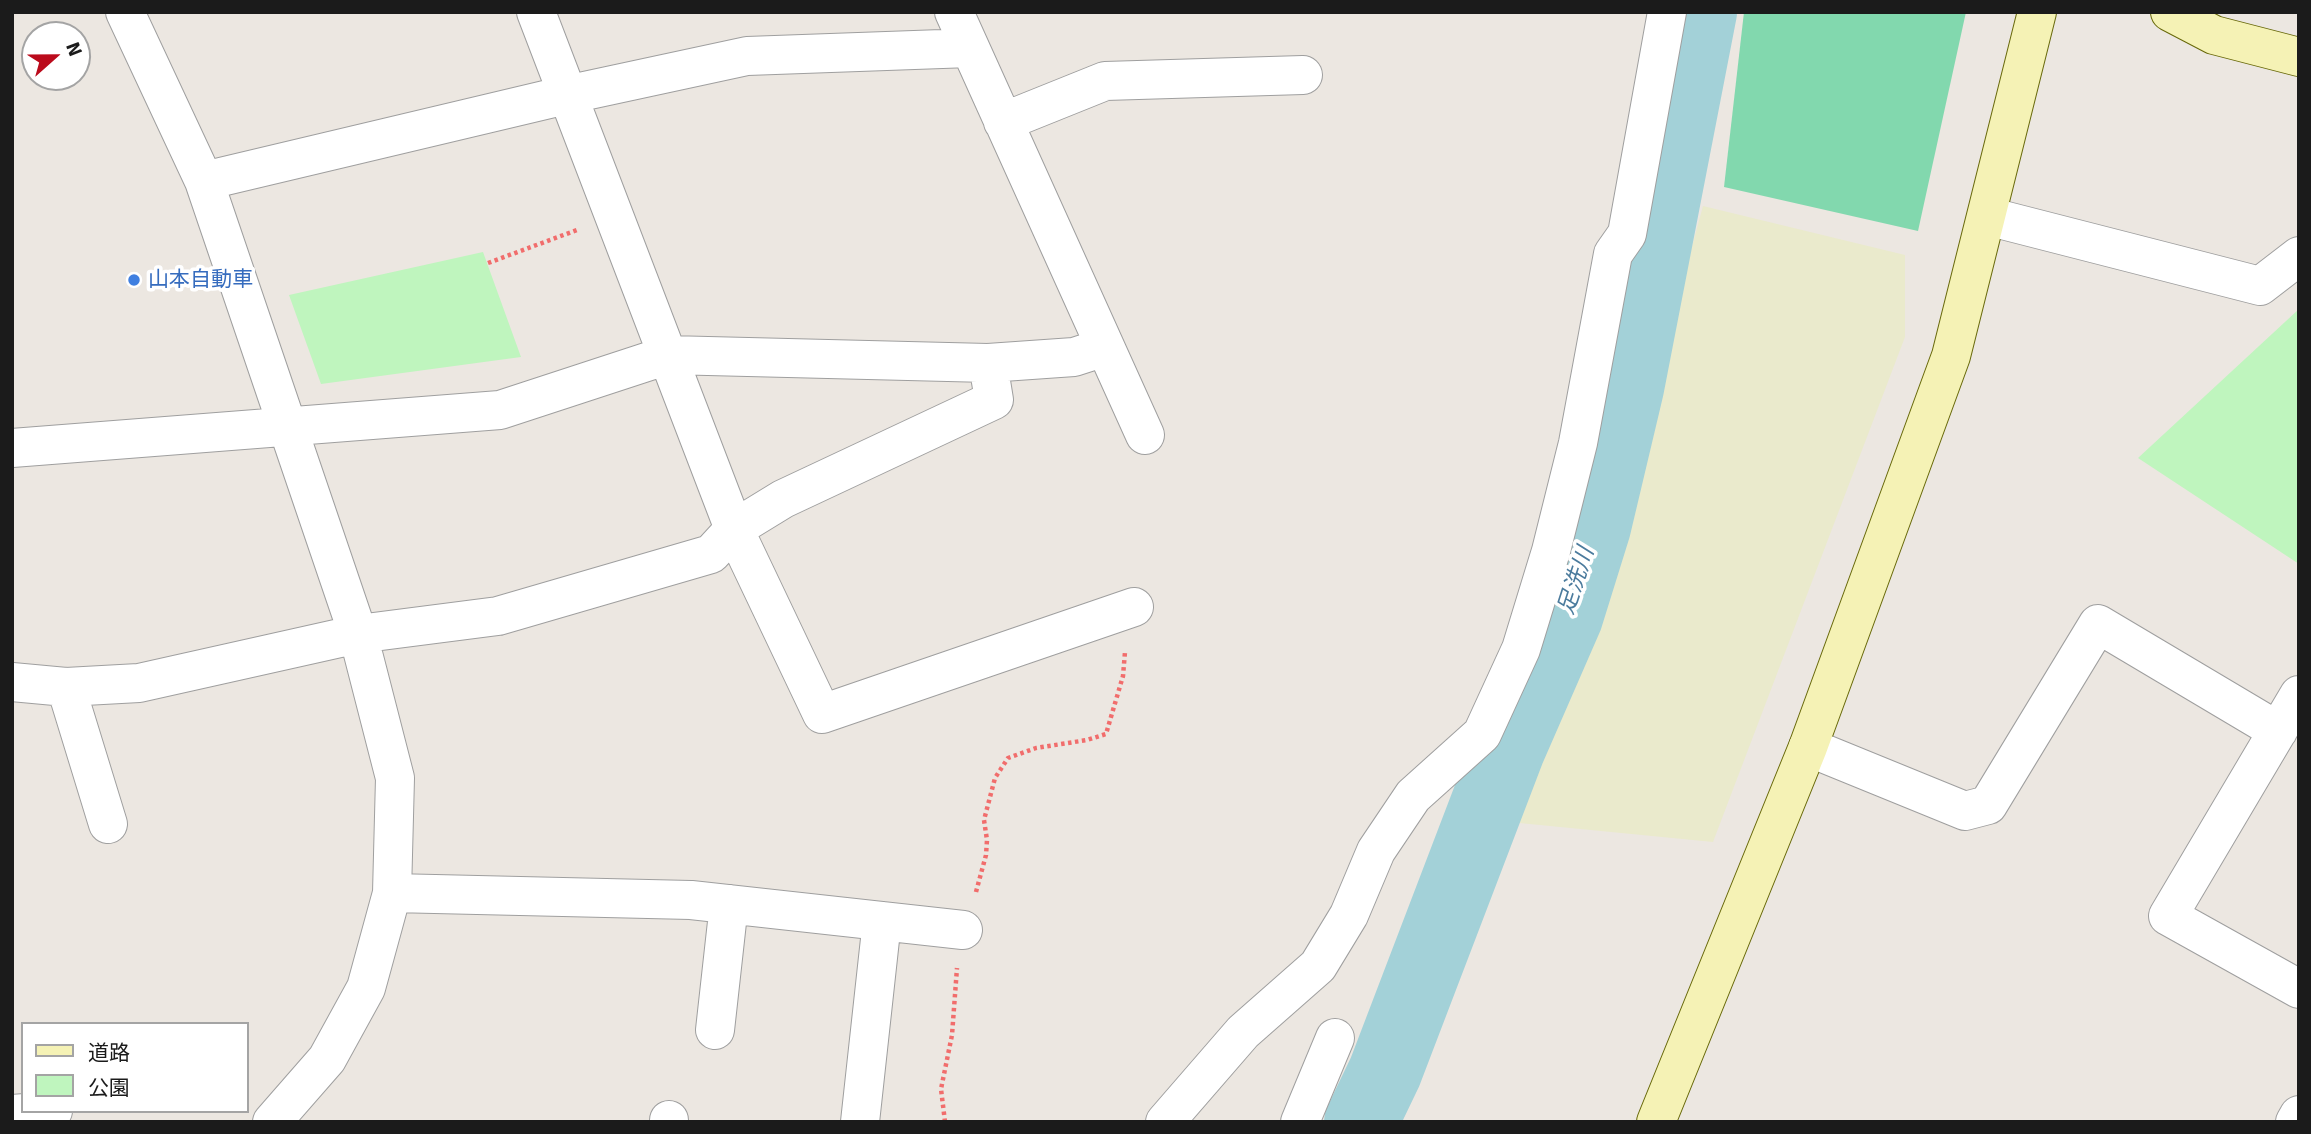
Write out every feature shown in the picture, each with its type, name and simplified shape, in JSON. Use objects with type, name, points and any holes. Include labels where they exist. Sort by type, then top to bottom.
[{"type":"street","points":[[125,12],[204,181],[358,634],[395,778],[392,893],[366,988],[327,1059],[272,1122]]},
{"type":"street","points":[[536,12],[734,529],[822,714],[1135,607]]},
{"type":"street","points":[[954,12],[1145,435]]},
{"type":"street","points":[[1165,1122],[1243,1032],[1318,966],[1349,915],[1376,851],[1413,796],[1482,734],[1521,649],[1551,551],[1578,443],[1613,254],[1627,234],[1667,12]]},
{"type":"street","points":[[1656,1122],[1808,747],[1951,356],[2037,12]]},
{"type":"street","points":[[2170,12],[2214,35],[2299,57]]},
{"type":"street","points":[[204,181],[566,95],[747,56],[970,48]]},
{"type":"street","points":[[1003,122],[1105,81],[1303,75]]},
{"type":"street","points":[[1986,216],[2260,286],[2299,256]]},
{"type":"street","points":[[12,448],[499,410],[668,355],[988,363],[1073,356],[1105,347]]},
{"type":"street","points":[[12,682],[66,687],[139,683],[358,634],[498,617],[710,554],[734,529],[783,499],[994,400],[988,363]]},
{"type":"street","points":[[1808,747],[1965,811],[1987,805],[2098,624],[2278,731]]},
{"type":"street","points":[[66,687],[108,824]]},
{"type":"street","points":[[2299,695],[2168,916],[2299,989]]},
{"type":"street","points":[[392,893],[691,900],[963,930]]},
{"type":"street","points":[[715,1030],[729,904]]},
{"type":"street","points":[[860,1122],[882,921]]},
{"type":"street","points":[[1300,1122],[1335,1038]]},
{"type":"street","points":[[248,1104],[263,1122]]},
{"type":"street","points":[[2295,1122],[2299,1115]]},
{"type":"path","points":[[488,263],[614,216]]},
{"type":"path","points":[[945,1122],[941,1089],[951,1035],[956,975],[963,930],[981,879],[986,855],[984,820],[995,778],[1008,758],[1036,748],[1087,740],[1106,734],[1123,676],[1125,651],[1135,607]]},
{"type":"green space","points":[[1744,12],[1966,12],[1918,231],[1724,187]]},
{"type":"green space","points":[[1703,206],[1905,255],[1905,337],[1713,842],[1499,821],[1614,532]]},
{"type":"green space","points":[[483,252],[521,357],[321,384],[289,295]]},
{"type":"green space","points":[[2299,309],[2299,564],[2138,458]]},
{"type":"waterway","name":"足洗川","points":[[1361,1122],[1385,1072],[1508,750],[1566,617],[1594,527],[1627,388],[1700,12]]},
{"type":"place","name":"山本自動車","points":[[134,280]]}]
